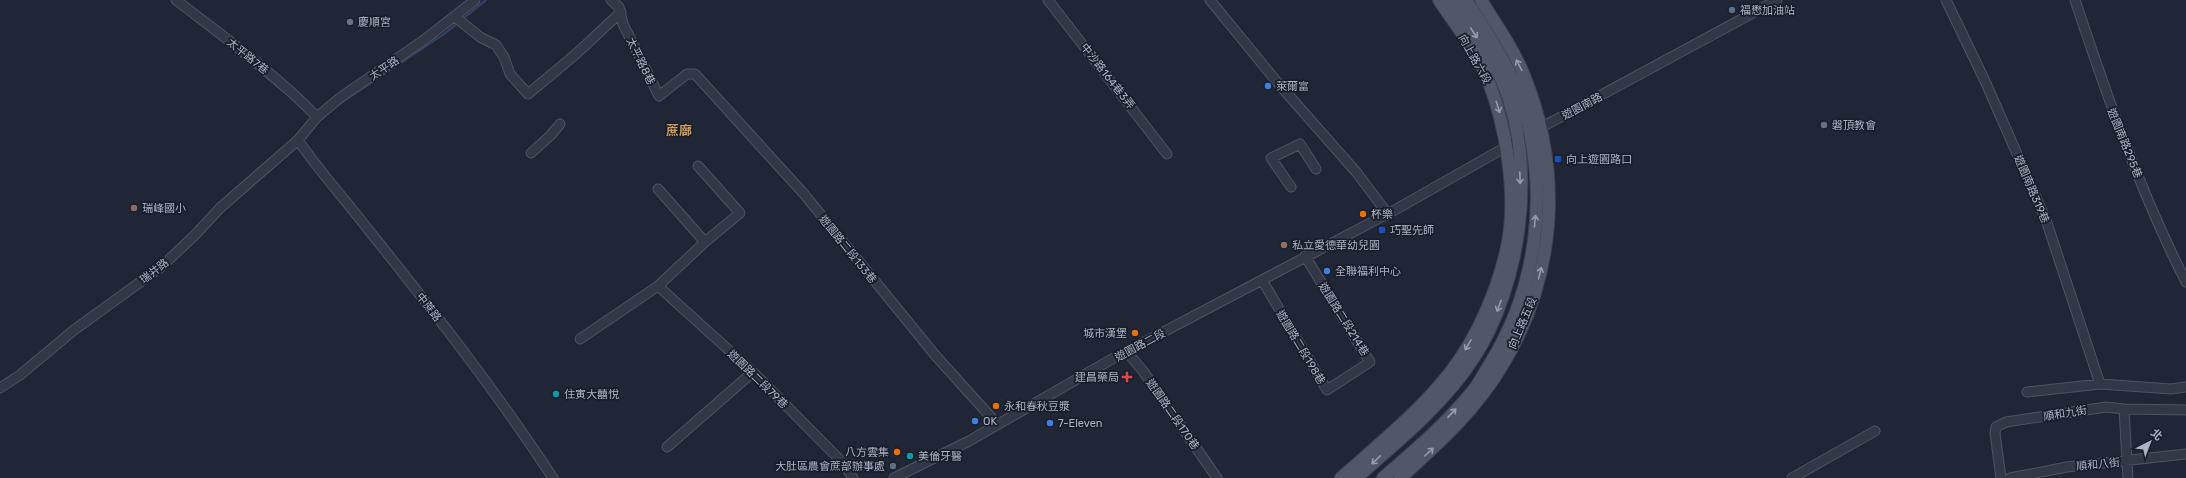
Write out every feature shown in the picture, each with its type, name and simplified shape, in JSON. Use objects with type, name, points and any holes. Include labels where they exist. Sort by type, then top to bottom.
[{"type":"main road","name":"向上路六段","points":[[1439,0],[1488,78],[1499,109],[1508,146]]},
{"type":"main road","name":"向上路六段","points":[[1452,0],[1488,55],[1504,86],[1525,136]]},
{"type":"main road","name":"向上路六段","points":[[1466,0],[1497,49],[1511,78],[1523,108],[1525,136]]},
{"type":"main road","points":[[1481,0],[1523,72],[1542,128]]},
{"type":"main road","name":"向上路五段","points":[[1400,478],[1444,439],[1484,391],[1503,364],[1524,323],[1535,294],[1547,242],[1550,197],[1548,159],[1542,128]]},
{"type":"main road","points":[[1356,478],[1444,395],[1472,360],[1488,333],[1505,290],[1517,239],[1525,136]]},
{"type":"main road","name":"向上路五段","points":[[1383,478],[1439,428],[1473,391],[1502,345],[1514,318],[1524,291],[1532,255],[1538,196],[1535,159],[1525,136]]},
{"type":"main road","points":[[1340,478],[1420,406],[1449,374],[1476,332],[1496,286],[1508,242],[1510,198],[1508,146]]},
{"type":"street","name":"太平路7巷","points":[[176,0],[247,54],[294,94],[317,117]]},
{"type":"street","name":"太平路","points":[[298,140],[317,117],[341,97],[424,40],[475,0]]},
{"type":"street","points":[[611,0],[620,9]]},
{"type":"street","points":[[454,16],[480,37],[496,44],[504,57],[510,74],[528,94],[576,54],[620,9],[625,0]]},
{"type":"street","name":"中沙路164巷3弄","points":[[1048,0],[1167,154]]},
{"type":"street","points":[[1210,0],[1277,82],[1348,163],[1388,213]]},
{"type":"street","name":"遊園南路","points":[[1388,213],[1525,136],[1777,0]]},
{"type":"street","name":"遊園南路319巷","points":[[1946,0],[1985,81],[2046,220],[2100,384]]},
{"type":"street","name":"遊園南路295巷","points":[[2075,0],[2118,128],[2167,245],[2186,282]]},
{"type":"street","name":"太平路8巷","points":[[620,9],[623,24],[659,96],[687,74],[695,74]]},
{"type":"street","name":"遊園路二段133巷","points":[[695,74],[804,194],[935,356],[998,425]]},
{"type":"street","points":[[531,153],[551,135],[560,124]]},
{"type":"street","name":"瑞井路","points":[[0,388],[20,376],[74,330],[161,267],[195,235],[220,208],[298,140]]},
{"type":"street","name":"中蔗路","points":[[298,140],[318,169],[464,351],[553,478]]},
{"type":"street","points":[[1291,186],[1271,158],[1300,144],[1316,169]]},
{"type":"street","points":[[580,339],[658,286],[705,242],[740,213],[698,166]]},
{"type":"street","points":[[658,189],[705,242]]},
{"type":"street","name":"遊園路二段","points":[[897,477],[998,425],[1127,352],[1388,213]]},
{"type":"street","name":"遊園路二段214巷","points":[[1305,256],[1370,362]]},
{"type":"street","name":"遊園路二段198巷","points":[[1262,280],[1327,390],[1370,362]]},
{"type":"street","name":"遊園路二段79巷","points":[[658,286],[753,372],[842,462],[853,478]]},
{"type":"street","name":"遊園路二段170巷","points":[[1127,352],[1143,371],[1218,478]]},
{"type":"street","points":[[667,447],[753,372]]},
{"type":"street","points":[[2027,392],[2100,384],[2171,389],[2186,387]]},
{"type":"street","name":"順和九街","points":[[2001,478],[1995,433],[1996,427],[2006,422],[2106,407],[2124,410],[2186,410]]},
{"type":"street","points":[[2124,410],[2128,478]]},
{"type":"street","points":[[1792,478],[1875,431]]},
{"type":"street","name":"順和八街","points":[[2010,478],[2067,467],[2127,462],[2186,454]]},
{"type":"waterway","points":[[336,106],[444,34],[486,0]]},
{"type":"waterway","points":[[227,45],[283,91]]},
{"type":"place","name":"福懋加油站","points":[[1732,10]]},
{"type":"place","name":"慶順宮","points":[[350,22]]},
{"type":"place","name":"萊爾富","points":[[1268,86]]},
{"type":"place","name":"磐頂教會","points":[[1824,125]]},
{"type":"place","name":"向上遊園路口","points":[[1558,159]]},
{"type":"place","name":"瑞峰國小","points":[[134,208]]},
{"type":"place","name":"杯樂","points":[[1363,214]]},
{"type":"place","name":"巧聖先師","points":[[1382,230]]},
{"type":"place","name":"私立愛德華幼兒園","points":[[1284,245]]},
{"type":"place","name":"全聯福利中心","points":[[1327,271]]},
{"type":"place","name":"城市漢堡","points":[[1135,333]]},
{"type":"place","name":"建昌藥局","points":[[1127,377]]},
{"type":"place","name":"住寅大囍悅","points":[[556,394]]},
{"type":"place","name":"永和春秋豆漿","points":[[996,406]]},
{"type":"place","name":"OK","points":[[975,421]]},
{"type":"place","name":"7-Eleven","points":[[1050,423]]},
{"type":"place","name":"八方雲集","points":[[897,452]]},
{"type":"place","name":"美倫牙醫","points":[[910,456]]},
{"type":"place","name":"大肚區農會蔗部辦事處","points":[[893,466]]},
{"type":"district","name":"蔗廍","points":[[679,130]]}]
